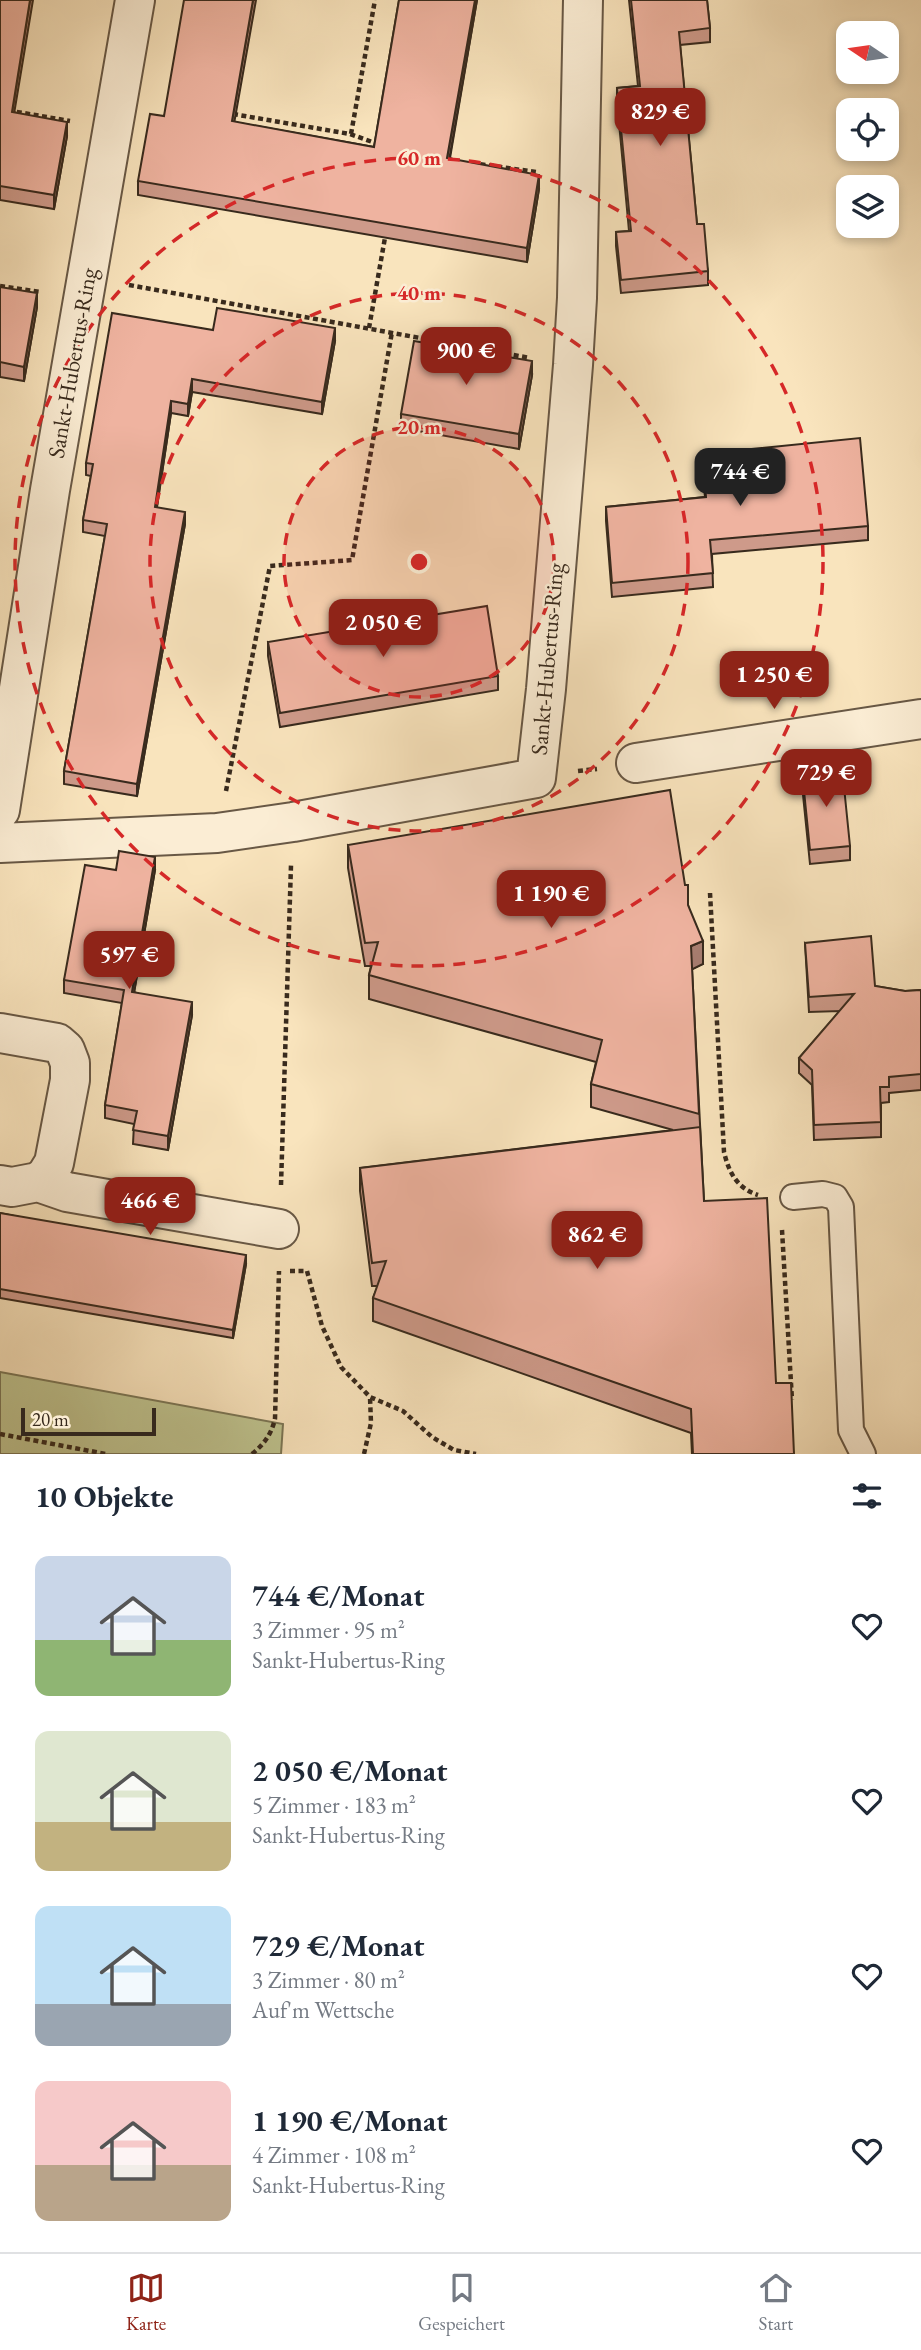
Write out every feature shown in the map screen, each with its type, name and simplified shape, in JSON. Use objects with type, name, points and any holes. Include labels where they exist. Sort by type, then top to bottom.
[{"type":"street","name":"Sankt-Hubertus-Ring","points":[[0,810],[50,491],[135,0]]},
{"type":"street","name":"Sankt-Hubertus-Ring","points":[[0,843],[217,833],[536,778],[573,365],[577,298],[583,0]]},
{"type":"street","points":[[636,763],[921,719]]},
{"type":"street","points":[[0,1033],[57,1044],[65,1050],[70,1063],[70,1080],[54,1163],[46,1176],[38,1182],[12,1187],[0,1185]]},
{"type":"street","points":[[38,1182],[67,1192],[279,1229]]},
{"type":"lane","points":[[786,1197],[823,1194],[835,1197],[841,1207],[851,1430],[863,1454]]},
{"type":"path","points":[[350,134],[353,134],[375,0]]},
{"type":"path","points":[[0,109],[113,129]]},
{"type":"path","points":[[227,113],[350,134],[387,148]]},
{"type":"path","points":[[466,162],[579,179]]},
{"type":"path","points":[[369,328],[388,220]]},
{"type":"path","points":[[87,277],[573,365]]},
{"type":"path","points":[[217,833],[270,566],[352,560],[392,332]]},
{"type":"path","points":[[536,778],[636,763]]},
{"type":"path","points":[[252,1454],[268,1438],[275,1419],[293,822]]},
{"type":"path","points":[[709,893],[723,1152],[734,1178],[745,1191],[764,1197],[786,1197],[792,1400]]},
{"type":"path","points":[[279,1272],[307,1271],[322,1326],[341,1367],[370,1397],[402,1411],[432,1437],[454,1450],[476,1454]]},
{"type":"path","points":[[364,1454],[371,1423],[370,1397]]},
{"type":"path","points":[[0,1434],[106,1454]]},
{"type":"green space","points":[[0,1372],[283,1424],[281,1454],[0,1454]]},
{"type":"building","points":[[0,0],[30,0],[12,112],[67,122],[54,195],[0,186]]},
{"type":"building","points":[[184,0],[253,0],[232,121],[374,147],[399,0],[475,0],[447,158],[539,175],[527,248],[138,181],[150,114],[164,116]]},
{"type":"building","points":[[631,0],[707,0],[710,28],[679,32],[697,224],[704,224],[708,271],[621,280],[616,232],[631,231],[617,88],[640,86]]},
{"type":"building","points":[[0,287],[37,293],[24,367],[0,362]]},
{"type":"building","points":[[217,308],[335,328],[322,402],[192,379],[188,404],[171,401],[155,507],[185,512],[137,784],[64,771],[107,524],[83,520],[93,464],[86,463],[112,313],[213,330]]},
{"type":"building","points":[[414,341],[532,361],[519,434],[401,414]]},
{"type":"building","points":[[860,438],[868,526],[710,540],[713,573],[612,583],[606,507],[706,497],[702,454]]},
{"type":"building","points":[[487,606],[498,676],[280,713],[268,642]]},
{"type":"building","points":[[842,767],[850,846],[810,850],[802,771]]},
{"type":"building","points":[[670,790],[685,885],[688,885],[688,905],[703,941],[691,946],[699,1114],[591,1084],[602,1040],[369,975],[378,942],[365,943],[348,845]]},
{"type":"building","points":[[119,851],[155,857],[132,992],[192,1002],[168,1136],[133,1130],[137,1111],[105,1105],[124,990],[64,980],[85,865],[116,870]]},
{"type":"building","points":[[871,936],[875,986],[905,991],[921,990],[921,1074],[889,1077],[889,1087],[880,1087],[881,1122],[814,1125],[812,1070],[799,1058],[854,994],[809,997],[805,943]]},
{"type":"building","points":[[700,1127],[704,1201],[767,1198],[776,1383],[791,1383],[794,1454],[693,1454],[691,1409],[373,1298],[386,1261],[372,1263],[360,1168]]},
{"type":"building","points":[[0,1213],[246,1255],[233,1330],[0,1289]]}]
